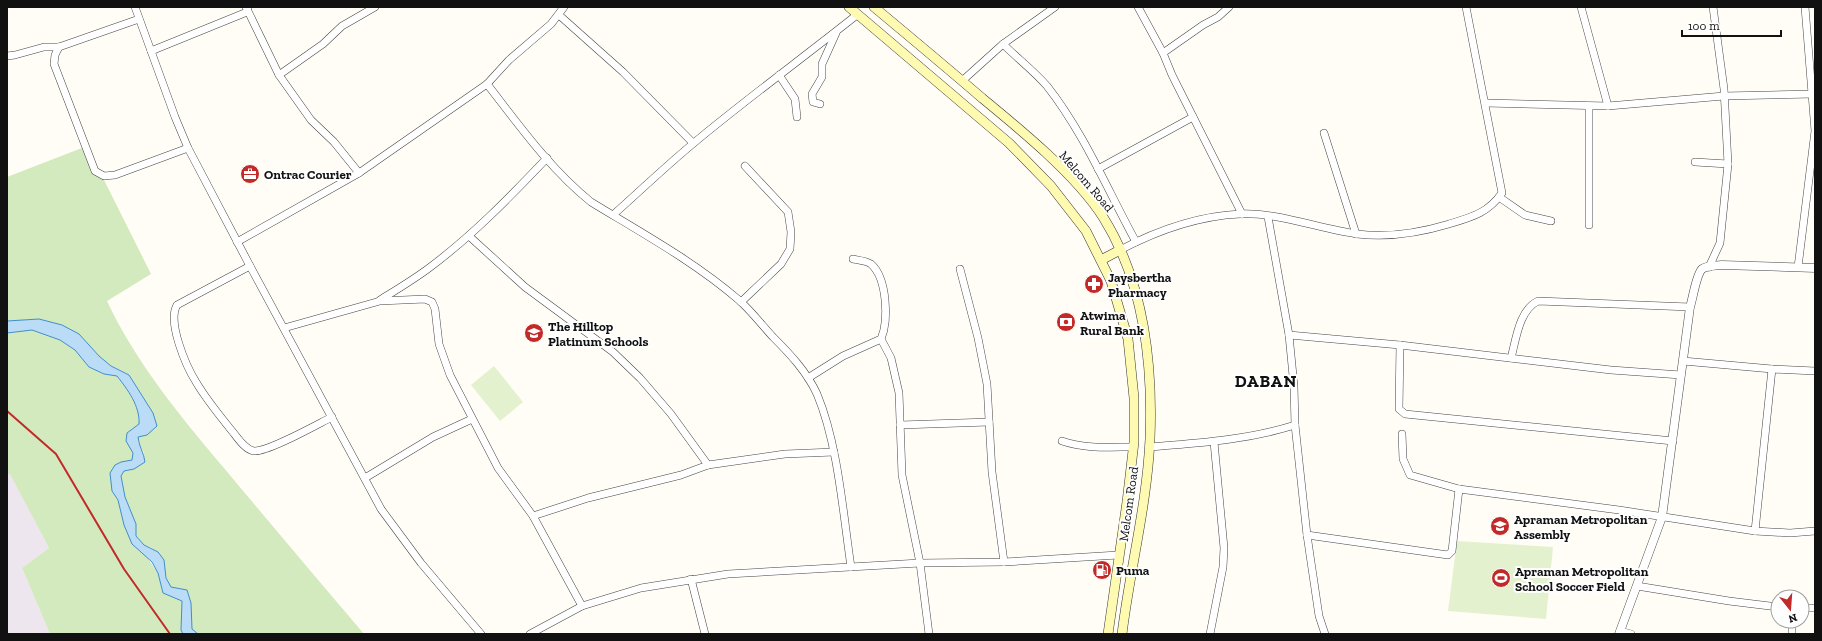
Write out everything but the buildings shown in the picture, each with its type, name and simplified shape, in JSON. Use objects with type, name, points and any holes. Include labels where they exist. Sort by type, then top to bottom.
[{"type":"main road","points":[[849,7],[1010,143],[1051,186],[1086,231],[1102,260],[1111,281],[1128,339],[1134,398],[1133,447],[1127,502],[1118,555],[1108,634]]},
{"type":"main road","name":"Melcom Road","points":[[874,7],[1013,124],[1073,181],[1103,218],[1120,250],[1132,282],[1144,328],[1148,352],[1150,395],[1149,447],[1143,505],[1122,634]]},
{"type":"main road","points":[[1102,260],[1120,250]]},
{"type":"main road","points":[[1118,555],[1134,558]]},
{"type":"street","points":[[135,7],[175,117],[188,148],[237,242],[365,478],[399,534],[421,563],[481,634]]},
{"type":"street","points":[[279,76],[323,44],[342,26],[375,7]]},
{"type":"street","points":[[237,242],[359,173],[487,84],[509,60],[559,15],[564,7]]},
{"type":"street","points":[[962,81],[1003,44],[1055,7]]},
{"type":"street","points":[[1138,7],[1163,53],[1172,75],[1242,214]]},
{"type":"street","points":[[1163,53],[1203,25],[1218,17],[1229,7]]},
{"type":"street","points":[[1120,250],[1182,223],[1214,217],[1242,214],[1268,216],[1356,234],[1384,236],[1421,232],[1465,220],[1484,211],[1494,204],[1502,193],[1501,179],[1466,7]]},
{"type":"street","points":[[1581,7],[1608,106]]},
{"type":"street","points":[[1709,266],[1720,243],[1728,164],[1724,96],[1713,7]]},
{"type":"street","points":[[1798,268],[1815,131],[1811,24],[1805,7]]},
{"type":"street","points":[[151,51],[247,9],[279,76],[311,120],[334,142],[359,173]]},
{"type":"street","points":[[613,216],[693,143],[858,14]]},
{"type":"street","points":[[559,15],[623,72],[693,143]]},
{"type":"street","points":[[7,56],[44,47],[59,47],[139,19]]},
{"type":"street","points":[[820,104],[813,102],[812,94],[822,77],[822,64],[836,32]]},
{"type":"street","points":[[1003,44],[1046,85],[1077,131],[1136,242]]},
{"type":"street","points":[[59,47],[55,55],[54,64],[95,171],[104,176],[115,175],[188,148]]},
{"type":"street","points":[[779,75],[795,99],[797,117]]},
{"type":"street","points":[[487,84],[547,158],[581,193],[613,216],[681,257],[741,302],[792,357],[808,378],[817,394],[834,452],[850,567]]},
{"type":"street","points":[[1486,103],[1608,106],[1724,96],[1813,94]]},
{"type":"street","points":[[1589,106],[1589,225]]},
{"type":"street","points":[[1098,169],[1193,117]]},
{"type":"street","points":[[1324,133],[1356,234]]},
{"type":"street","points":[[380,300],[428,269],[469,236],[547,158]]},
{"type":"street","points":[[1695,162],[1728,164]]},
{"type":"street","points":[[741,302],[781,264],[790,249],[791,232],[788,212],[745,166]]},
{"type":"street","points":[[1500,197],[1525,214],[1551,221]]},
{"type":"street","points":[[1268,216],[1289,334],[1294,386],[1295,424],[1307,536],[1320,616],[1325,634]]},
{"type":"street","points":[[469,236],[525,287],[613,352],[640,378],[671,414],[708,465]]},
{"type":"street","points":[[808,378],[843,356],[880,339],[885,329],[886,310],[879,274],[870,263],[853,259]]},
{"type":"street","points":[[1631,634],[1619,632],[1662,517],[1690,307],[1698,275],[1702,270],[1709,266],[1722,265],[1815,268]]},
{"type":"street","points":[[250,266],[177,305],[174,310],[173,317],[177,337],[196,382],[248,450],[253,451],[271,447],[332,417]]},
{"type":"street","points":[[960,269],[982,360],[989,400],[992,472],[1004,562]]},
{"type":"street","points":[[284,328],[380,300],[425,299],[432,302],[435,309],[438,344],[450,375],[498,468],[533,516],[582,606]]},
{"type":"street","points":[[1511,358],[1522,319],[1533,304],[1538,301],[1690,307]]},
{"type":"street","points":[[1289,334],[1400,344],[1611,370],[1681,375]]},
{"type":"street","points":[[880,339],[891,358],[895,370],[899,393],[902,475],[920,562],[929,634]]},
{"type":"street","points":[[1400,344],[1399,409],[1405,414],[1673,441]]},
{"type":"street","points":[[1683,361],[1772,369],[1815,371]]},
{"type":"street","points":[[1755,531],[1772,369]]},
{"type":"street","points":[[365,478],[433,437],[472,419]]},
{"type":"street","points":[[900,425],[989,422]]},
{"type":"street","points":[[1149,447],[1214,442],[1273,432],[1295,424]]},
{"type":"street","points":[[1402,434],[1403,459],[1410,475],[1459,489],[1755,531],[1790,533],[1815,531]]},
{"type":"street","points":[[1062,442],[1086,446],[1133,447]]},
{"type":"street","points":[[1210,634],[1223,567],[1224,548],[1214,442]]},
{"type":"street","points":[[533,516],[588,498],[688,473],[708,465],[785,454],[834,452]]},
{"type":"street","points":[[1307,536],[1448,555],[1452,551],[1459,489]]},
{"type":"street","points":[[530,634],[582,606],[641,588],[728,574],[920,562],[1004,562],[1118,555]]},
{"type":"street","points":[[691,579],[705,634]]},
{"type":"street","points":[[1637,586],[1729,602],[1770,606]]},
{"type":"shaded area","points":[[10,473],[49,548],[22,568],[50,634],[7,634],[7,474]]},
{"type":"green space","points":[[87,146],[151,274],[107,301],[132,348],[162,392],[212,454],[364,634],[198,634],[192,629],[187,590],[171,587],[166,578],[164,560],[152,548],[144,545],[136,536],[136,524],[125,497],[121,476],[124,471],[134,469],[144,453],[139,444],[138,437],[153,413],[129,375],[111,366],[99,356],[79,334],[62,325],[39,319],[7,321],[7,177]]},
{"type":"green space","points":[[32,330],[60,340],[75,350],[89,367],[104,374],[117,376],[132,398],[138,411],[139,424],[127,433],[126,441],[134,453],[132,461],[121,462],[112,491],[118,500],[124,525],[158,573],[163,593],[182,601],[181,630],[183,634],[50,634],[22,568],[49,548],[10,474],[7,474],[7,333]]},
{"type":"green space","points":[[494,366],[523,402],[500,421],[471,385]]},
{"type":"green space","name":"Apraman Metropolitan School Soccer Field","points":[[1457,541],[1553,547],[1546,619],[1448,611]]},
{"type":"water","points":[[39,319],[62,325],[79,334],[99,356],[111,366],[129,375],[153,413],[157,426],[147,435],[138,437],[145,462],[134,469],[124,471],[121,476],[125,497],[136,524],[136,536],[144,545],[158,552],[164,560],[166,578],[171,587],[187,590],[191,603],[192,629],[198,634],[183,634],[181,630],[182,601],[163,593],[158,573],[152,562],[132,544],[124,525],[118,500],[112,491],[110,473],[115,465],[132,460],[133,453],[126,441],[127,433],[139,424],[139,417],[132,398],[117,376],[104,374],[89,367],[75,350],[60,340],[32,330],[7,333],[7,321]]},
{"type":"railway","points":[[7,411],[56,454],[124,569],[170,634]]},
{"type":"place","name":"Ontrac Courier","points":[[250,174]]},
{"type":"place","name":"Jaysbertha Pharmacy","points":[[1094,284]]},
{"type":"place","name":"Atwima Rural Bank","points":[[1066,322]]},
{"type":"place","name":"The Hilltop Platinum Schools","points":[[534,333]]},
{"type":"place","name":"Apraman Metropolitan Assembly","points":[[1500,526]]},
{"type":"place","name":"Puma","points":[[1102,570]]},
{"type":"place","name":"Apraman Metropolitan School Soccer Field","points":[[1501,578]]},
{"type":"district","name":"DABAN","points":[[1266,381]]}]
